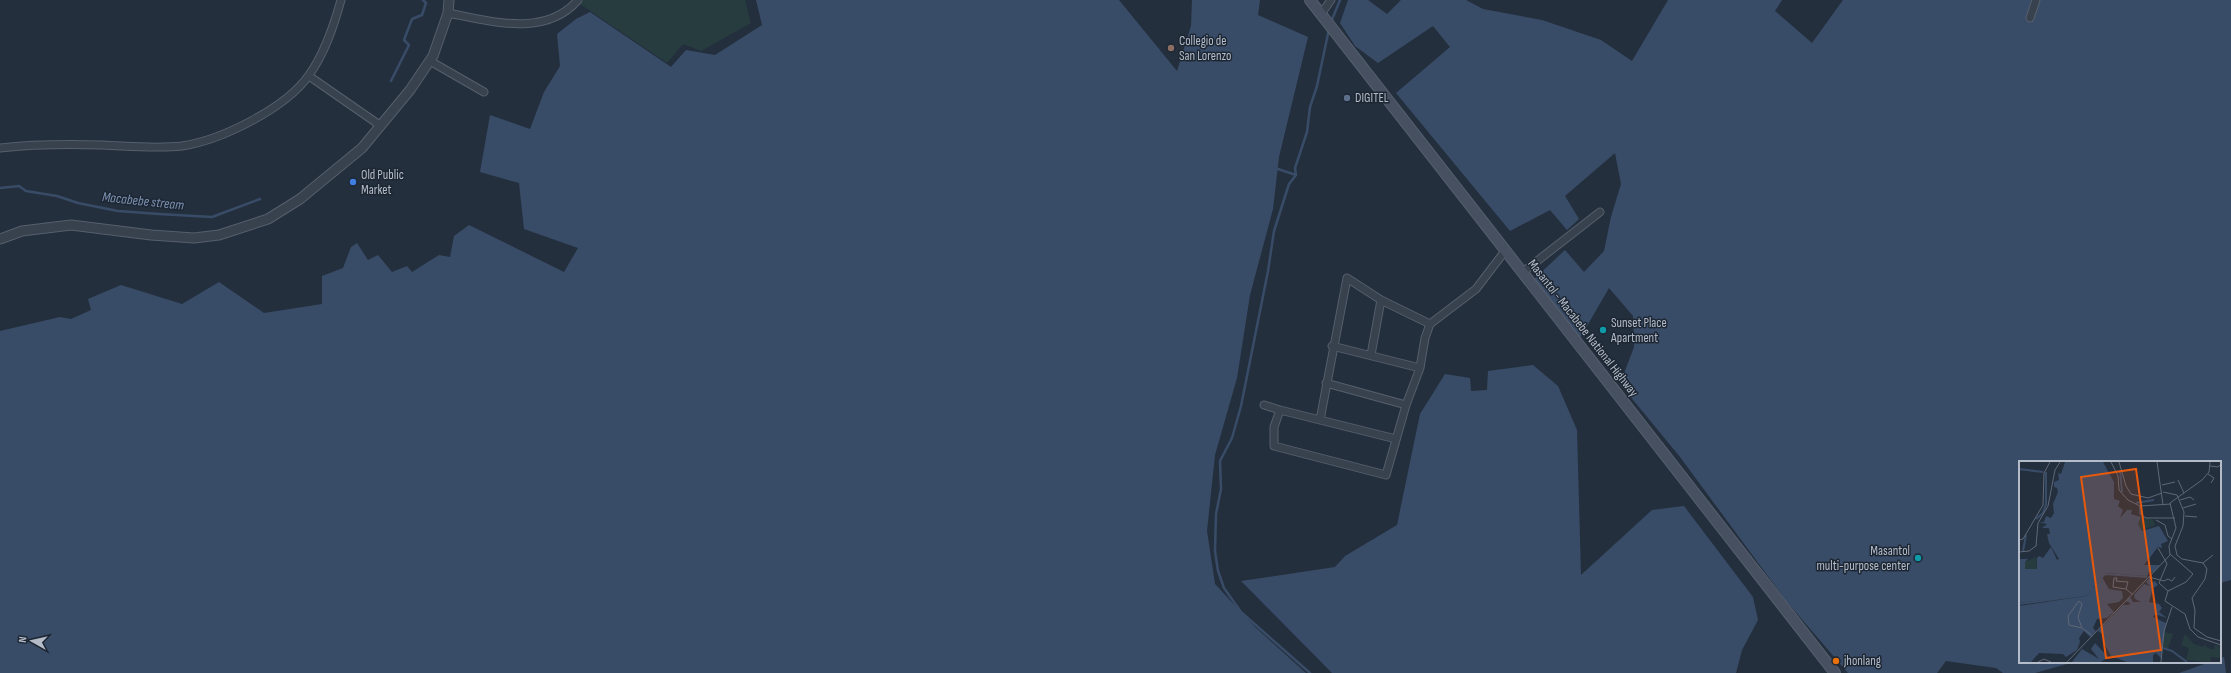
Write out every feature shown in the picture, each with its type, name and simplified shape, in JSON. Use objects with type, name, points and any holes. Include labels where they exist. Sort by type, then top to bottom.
[{"type":"main road","name":"Masantol - Macabebe National Highway","points":[[1310,0],[1336,36],[1523,272],[1836,673]]},
{"type":"street","points":[[0,148],[56,145],[146,148],[182,146],[209,139],[268,112],[291,95],[309,76],[320,56],[341,0]]},
{"type":"street","points":[[0,239],[22,231],[71,224],[151,235],[194,238],[219,235],[268,219],[300,199],[362,148],[410,90],[430,61],[448,13],[449,0]]},
{"type":"street","points":[[448,13],[514,25],[552,19],[578,0]]},
{"type":"street","points":[[1322,16],[1331,0]]},
{"type":"street","points":[[2030,18],[2036,0]]},
{"type":"street","points":[[430,61],[484,92]]},
{"type":"street","points":[[309,76],[380,126]]},
{"type":"street","points":[[1523,272],[1600,212]]},
{"type":"street","points":[[1280,410],[1274,427],[1274,446],[1386,475],[1406,405],[1420,368],[1425,338],[1430,324],[1476,289],[1505,250]]},
{"type":"street","points":[[1320,420],[1332,346],[1347,278],[1381,300],[1430,324]]},
{"type":"street","points":[[1371,355],[1381,300]]},
{"type":"street","points":[[1332,346],[1420,368]]},
{"type":"street","points":[[1326,383],[1406,405]]},
{"type":"street","points":[[1264,405],[1396,439]]},
{"type":"green space","points":[[583,0],[745,0],[751,23],[701,51],[683,44],[667,63],[580,4]]},
{"type":"water","points":[[756,0],[1119,0],[1177,71],[1191,26],[1192,0],[1260,0],[1258,15],[1308,37],[1279,157],[1273,209],[1250,295],[1237,378],[1215,455],[1207,531],[1215,584],[1255,627],[1306,673],[0,673],[0,331],[60,317],[71,319],[91,310],[88,299],[121,285],[182,304],[219,282],[264,313],[322,304],[322,276],[343,268],[351,247],[357,243],[368,260],[378,255],[392,272],[407,266],[412,272],[439,255],[450,257],[454,236],[469,225],[564,272],[578,248],[524,229],[519,183],[480,172],[490,115],[530,129],[544,92],[560,66],[557,34],[576,19],[590,12],[671,67],[686,50],[715,55],[762,25]]},
{"type":"water","points":[[1348,0],[1368,0],[1387,14],[1401,0],[1466,0],[1483,9],[1542,20],[1601,40],[1632,61],[1668,0],[1782,0],[1775,11],[1812,43],[1843,0],[2231,0],[2231,580],[2221,583],[2221,461],[2019,461],[2019,663],[2070,663],[2035,673],[2003,673],[1996,668],[1946,661],[1937,673],[1848,673],[1787,602],[1680,457],[1620,384],[1634,347],[1633,316],[1609,288],[1580,338],[1533,280],[1565,250],[1584,272],[1604,251],[1611,217],[1621,184],[1615,153],[1565,196],[1579,219],[1567,230],[1550,210],[1510,231],[1396,93],[1450,47],[1433,26],[1378,63],[1355,46],[1340,23]]},
{"type":"water","points":[[1533,365],[1558,386],[1577,430],[1581,575],[1652,510],[1684,506],[1753,597],[1758,620],[1742,650],[1736,673],[1332,673],[1241,581],[1335,567],[1345,556],[1397,525],[1420,414],[1445,374],[1470,378],[1471,391],[1487,390],[1488,371]]},
{"type":"water","points":[[2224,657],[2226,673],[2179,673],[2207,663],[2221,663],[2221,658]]},
{"type":"waterway","name":"Macabebe stream","points":[[391,81],[409,45],[404,40],[412,19],[422,15],[426,3],[423,0]]},
{"type":"waterway","points":[[1331,22],[1340,0]]},
{"type":"waterway","points":[[1310,673],[1241,612],[1224,588],[1218,571],[1215,551],[1216,514],[1221,489],[1220,461],[1232,438],[1241,406],[1268,271],[1274,231],[1289,184],[1296,175],[1295,168],[1307,132],[1310,107],[1317,86],[1329,29]]},
{"type":"waterway","points":[[1275,168],[1296,175]]},
{"type":"waterway","name":"Macabebe stream","points":[[0,188],[19,186],[26,191],[57,196],[78,203],[118,211],[212,217],[260,199]]},
{"type":"place","name":"Collegio de San Lorenzo","points":[[1171,48]]},
{"type":"place","name":"DIGITEL","points":[[1347,98]]},
{"type":"place","name":"Old Public Market","points":[[353,182]]},
{"type":"place","name":"Sunset Place Apartment","points":[[1603,330]]},
{"type":"place","name":"Masantol multi-purpose center","points":[[1918,558]]},
{"type":"place","name":"jhonlang","points":[[1836,661]]}]
